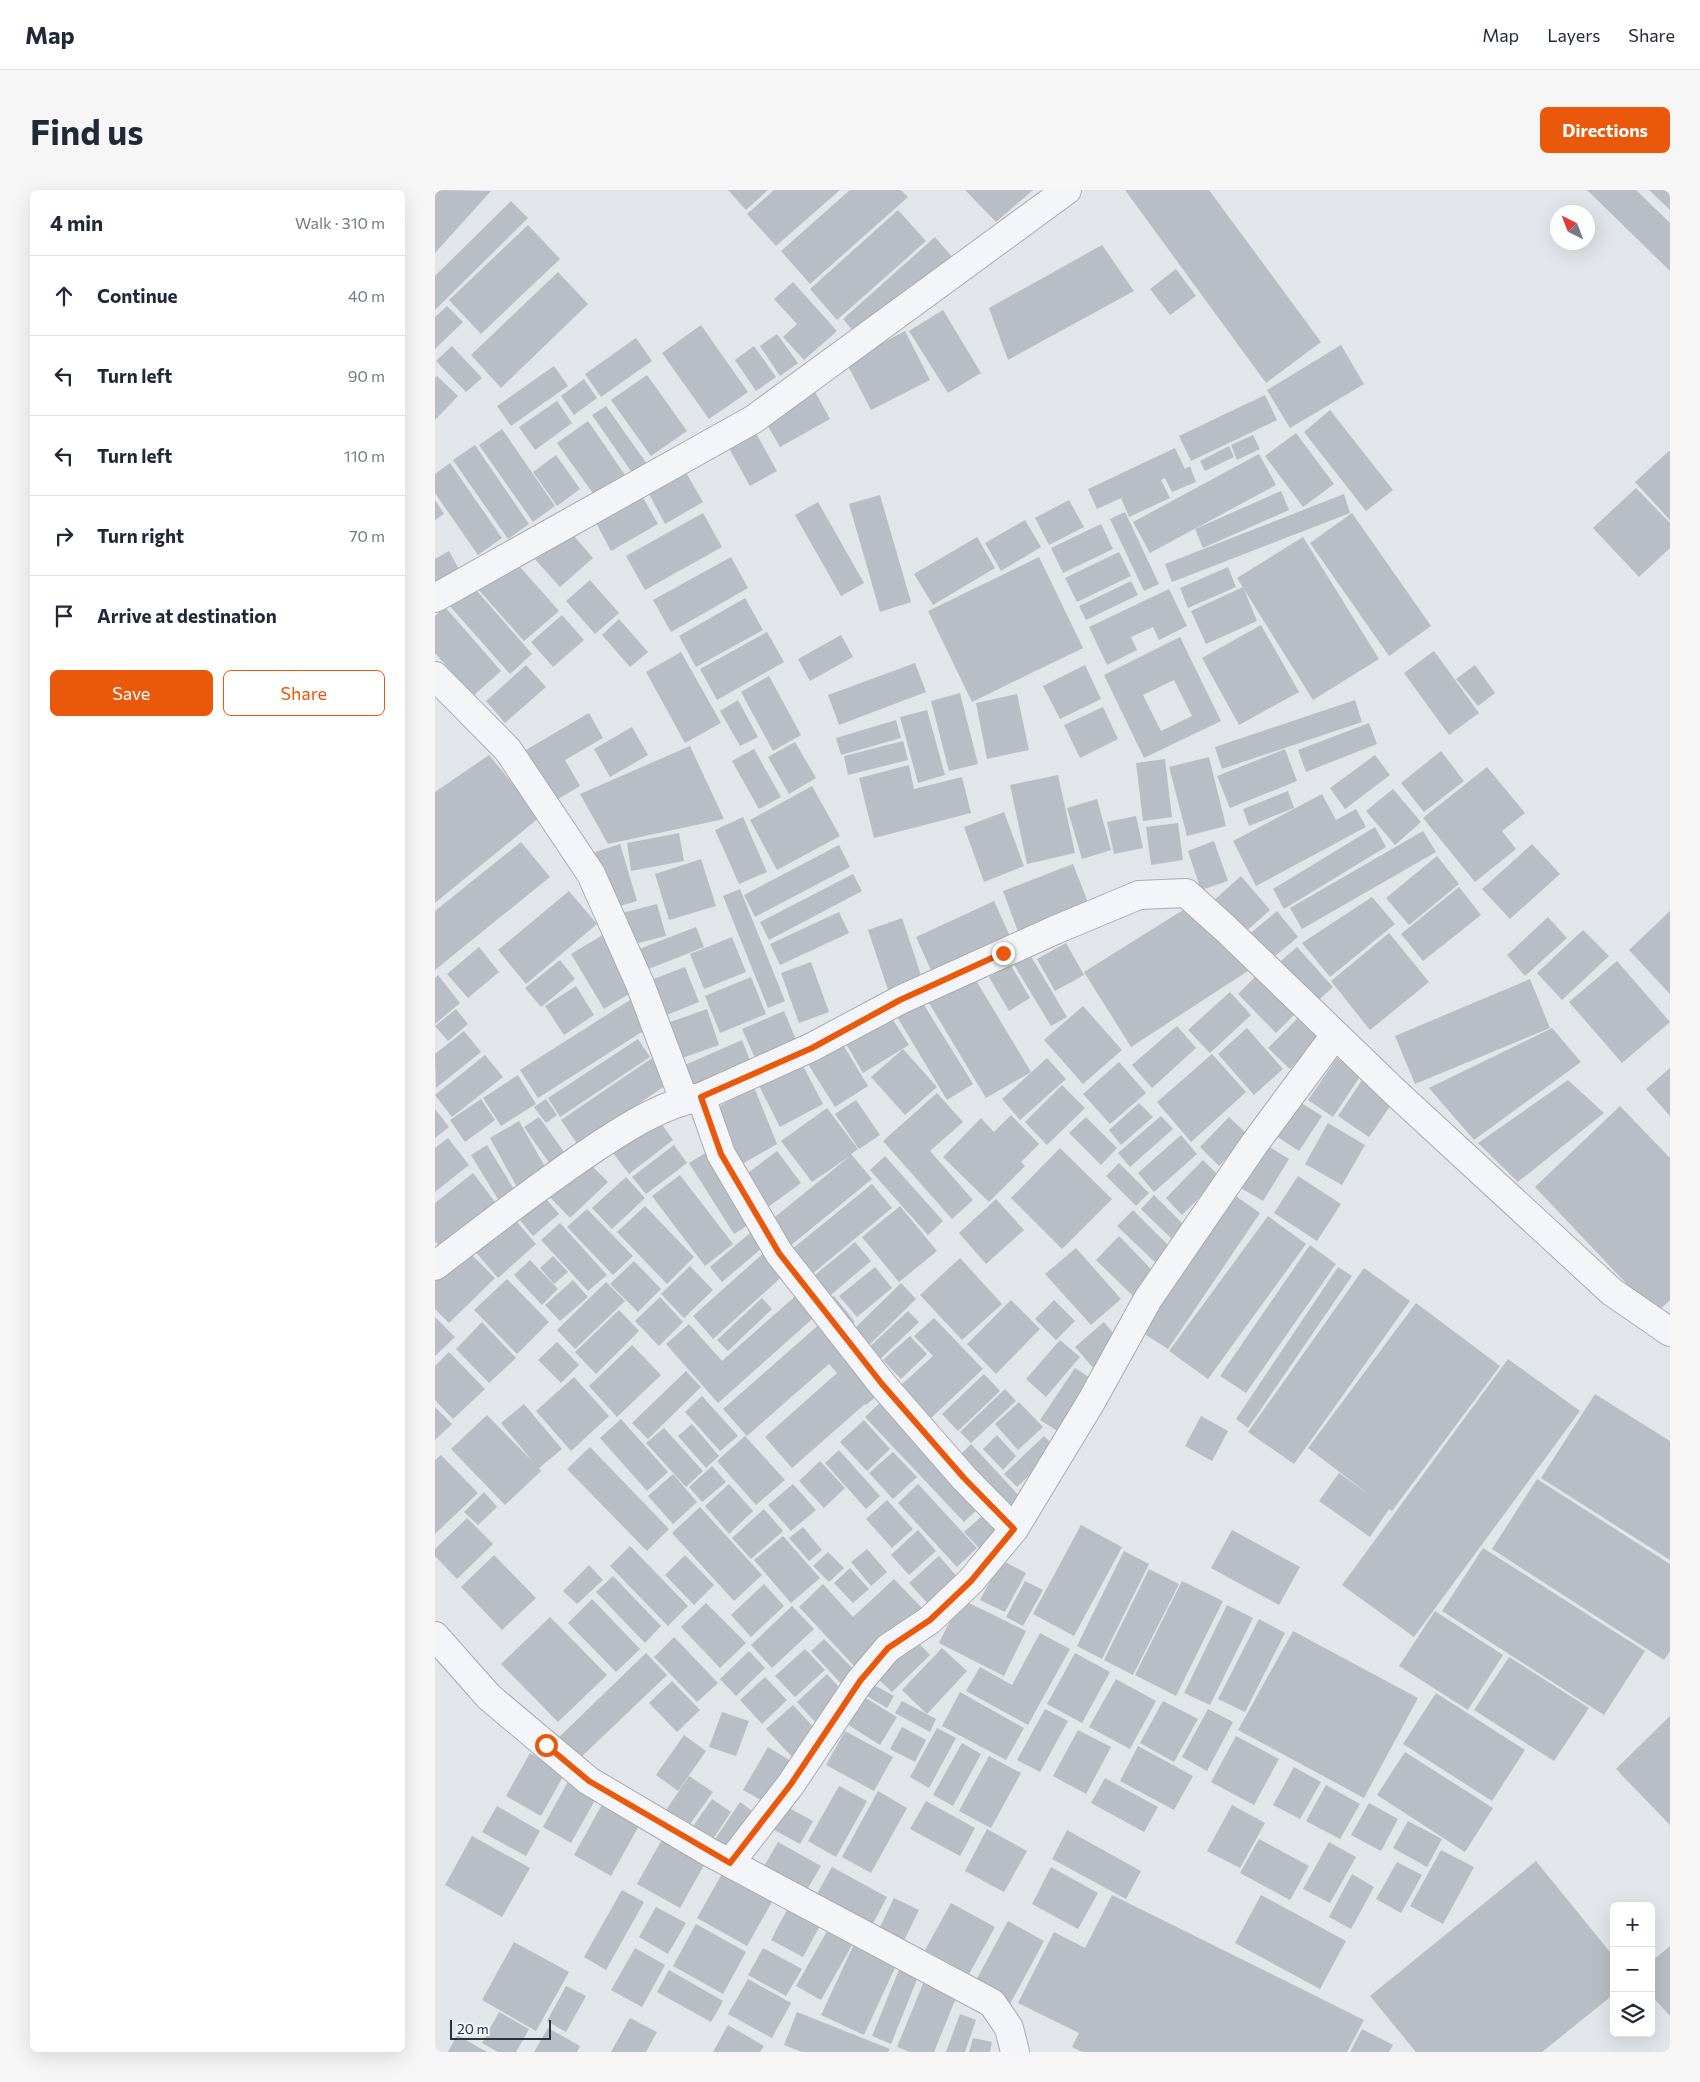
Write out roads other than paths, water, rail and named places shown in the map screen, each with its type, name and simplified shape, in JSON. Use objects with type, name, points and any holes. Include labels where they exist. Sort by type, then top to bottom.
[{"type":"street","points":[[435,598],[754,419],[1067,190]]},
{"type":"street","points":[[435,676],[508,750],[591,874],[693,1098],[721,1154],[779,1253],[882,1384],[964,1478],[1014,1529]]},
{"type":"street","points":[[435,1266],[542,1183],[625,1128],[812,1048],[900,1000],[1055,930],[1139,895],[1186,893],[1226,929],[1335,1035],[1612,1292],[1670,1332]]},
{"type":"street","points":[[730,1863],[791,1784],[865,1675],[888,1648],[930,1620],[971,1581],[1014,1529],[1086,1410],[1148,1299],[1255,1143],[1335,1035]]},
{"type":"street","points":[[435,1636],[489,1698],[589,1781],[730,1863],[992,2003],[1009,2028],[1015,2052]]}]
